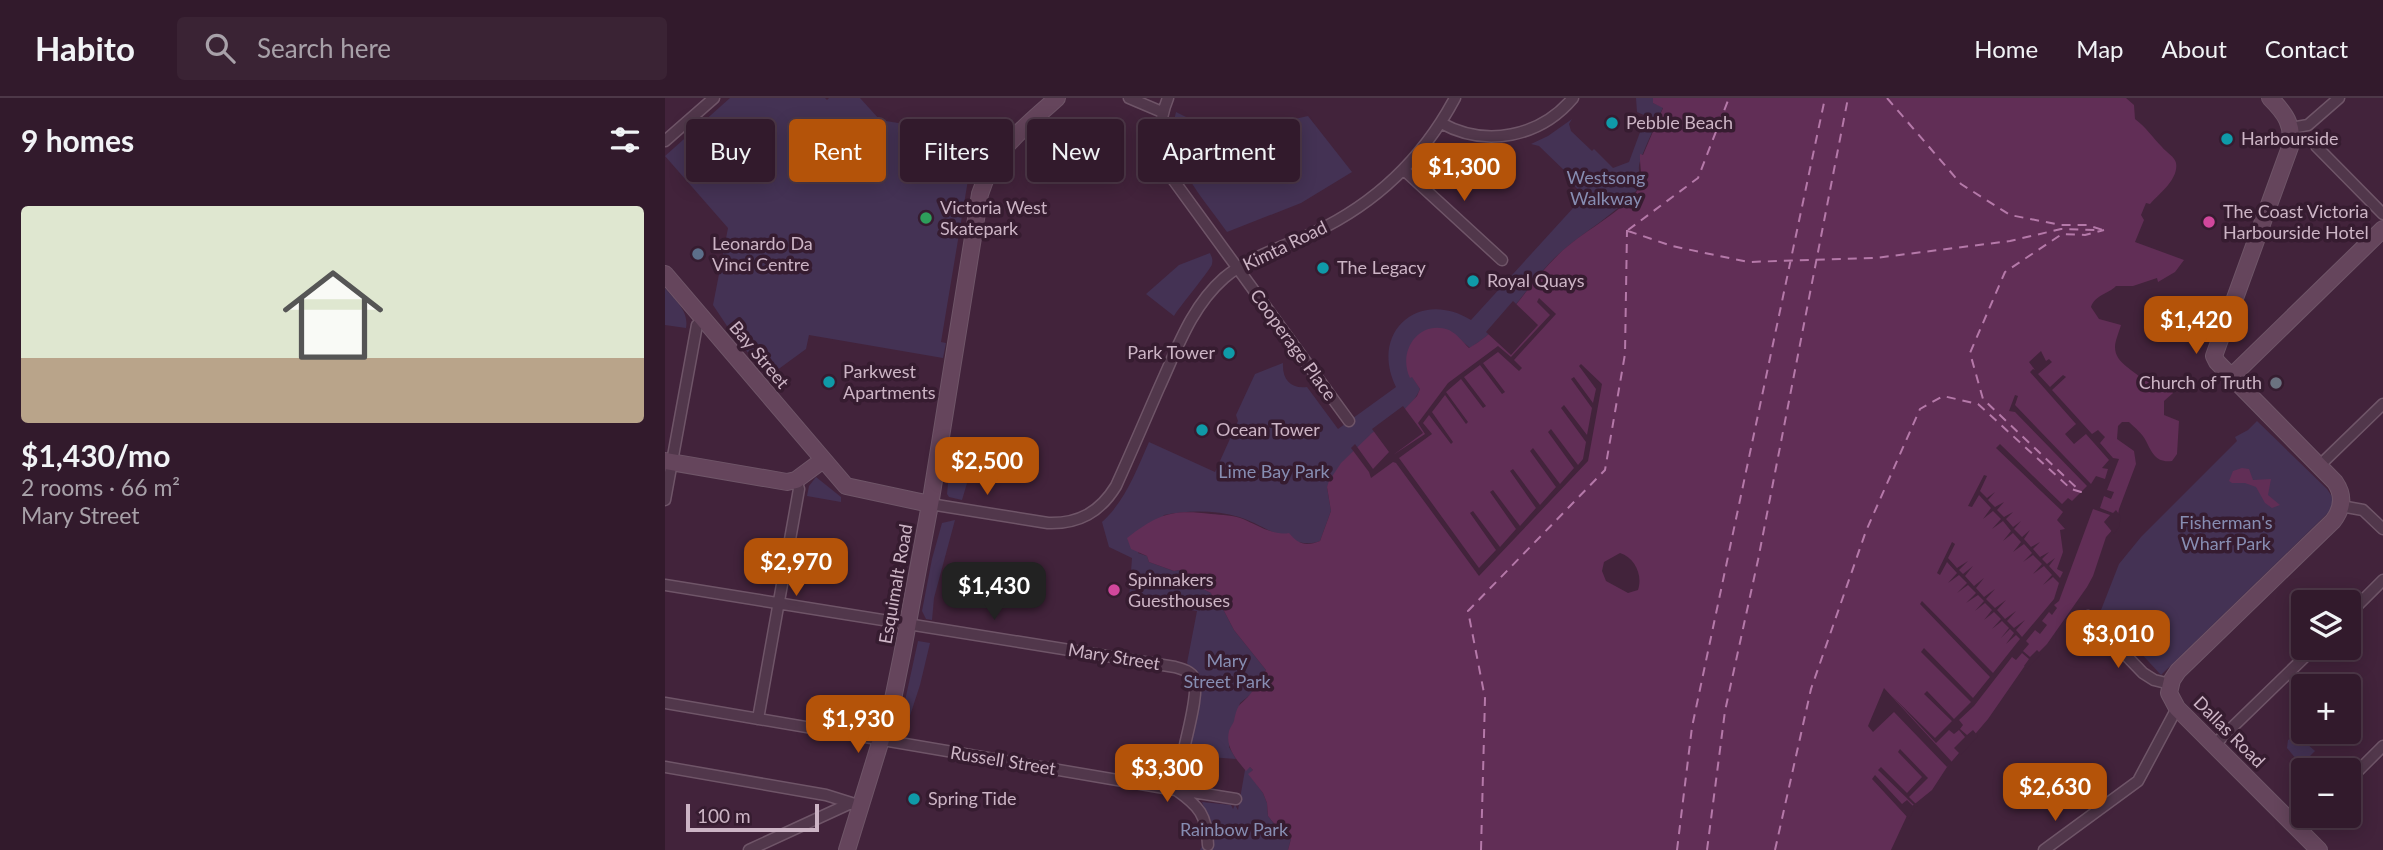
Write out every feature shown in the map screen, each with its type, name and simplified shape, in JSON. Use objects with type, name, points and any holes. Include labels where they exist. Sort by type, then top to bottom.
[{"type":"street","points":[[665,141],[714,98]]},
{"type":"street","name":"Esquimalt Road","points":[[847,850],[856,804],[882,740],[893,704],[930,504],[980,194],[993,161],[1005,146],[1057,98]]},
{"type":"street","points":[[1129,98],[1162,113]]},
{"type":"street","name":"Cooperage Place","points":[[1168,98],[1162,113],[1159,138],[1169,174],[1349,421]]},
{"type":"street","name":"Kimta Road","points":[[930,504],[1065,524],[1093,512],[1117,486],[1189,323],[1211,292],[1237,268],[1334,222],[1371,199],[1404,170],[1432,137],[1455,98]]},
{"type":"street","points":[[1441,123],[1475,135],[1496,137],[1516,134],[1544,123],[1573,98]]},
{"type":"street","points":[[2088,616],[2143,673],[2154,680],[2170,684],[2183,666],[2333,522],[2341,506],[2338,485],[2215,359],[2217,345],[2288,154],[2291,128],[2283,112],[2270,98]]},
{"type":"street","points":[[2291,128],[2308,125],[2339,98]]},
{"type":"street","points":[[2316,146],[2383,214]]},
{"type":"street","points":[[1404,170],[1501,260]]},
{"type":"street","points":[[2232,376],[2383,229]]},
{"type":"street","name":"Bay Street","points":[[665,274],[846,486],[930,504]]},
{"type":"street","points":[[665,500],[669,461],[697,325]]},
{"type":"street","points":[[2319,466],[2383,404]]},
{"type":"street","points":[[669,461],[778,481],[796,480],[823,460]]},
{"type":"street","points":[[758,719],[799,489],[796,480]]},
{"type":"street","points":[[2341,506],[2363,510],[2383,529]]},
{"type":"street","points":[[2361,602],[2383,580]]},
{"type":"street","name":"Mary Street","points":[[665,585],[1175,667],[1189,672],[1194,678],[1195,691],[1185,745]]},
{"type":"street","points":[[2214,745],[2302,660]]},
{"type":"street","name":"Dallas Road","points":[[2170,684],[2170,696],[2178,708],[2291,820]]},
{"type":"street","name":"Russell Street","points":[[665,703],[1236,799]]},
{"type":"street","points":[[2044,850],[2138,781],[2178,708]]},
{"type":"street","points":[[2361,768],[2383,746]]},
{"type":"street","points":[[665,767],[826,795],[856,804]]},
{"type":"street","points":[[1176,790],[1195,803],[1202,813],[1207,828],[1208,845]]},
{"type":"street","points":[[749,850],[856,804]]},
{"type":"street","name":"Dallas Road","points":[[2299,828],[2319,850]]},
{"type":"green space","points":[[730,98],[860,98],[879,119],[789,119],[789,182],[886,182],[886,121],[900,123],[900,182],[968,182],[941,342],[946,343],[943,358],[809,335],[806,349],[769,376],[735,338],[713,305],[728,228],[688,182],[775,182],[775,119],[706,119]]},
{"type":"green space","points":[[1636,98],[1653,98],[1653,103],[1663,107],[1640,161],[1638,188],[1618,208],[1561,252],[1484,338],[1470,348],[1457,337],[1412,376],[1420,389],[1416,397],[1367,439],[1327,487],[1331,511],[1320,541],[1311,543],[1290,540],[1248,520],[1230,515],[1183,512],[1164,515],[1138,553],[1147,556],[1149,562],[1185,573],[1189,582],[1211,593],[1212,596],[1205,599],[1223,609],[1234,630],[1266,670],[1250,695],[1240,703],[1229,747],[1236,759],[1196,756],[1191,753],[1193,670],[1187,663],[1197,611],[1129,599],[1132,558],[1109,547],[1102,522],[1124,495],[1149,442],[1215,472],[1255,374],[1283,363],[1286,379],[1292,385],[1307,387],[1338,429],[1396,387],[1389,367],[1389,349],[1394,333],[1404,321],[1417,313],[1434,309],[1452,311],[1471,320],[1584,196],[1566,177],[1568,174],[1539,146],[1531,144],[1572,119],[1569,124],[1571,131],[1613,168],[1629,162],[1646,116],[1637,112]]},
{"type":"green space","points":[[1176,112],[1190,119],[1175,119]]},
{"type":"green space","points":[[1308,116],[1352,172],[1301,203],[1227,232],[1192,182],[1300,182],[1300,119],[1294,119]]},
{"type":"green space","points":[[686,137],[686,180],[665,156]]},
{"type":"green space","points":[[1210,253],[1211,267],[1174,316],[1146,294],[1179,265]]},
{"type":"green space","points":[[665,288],[684,311],[686,328],[665,325]]},
{"type":"green space","name":"Fisherman's Wharf Park","points":[[2257,421],[2327,489],[2333,498],[2332,509],[2161,675],[2101,610],[2119,564],[2141,537],[2237,441],[2235,437]]},
{"type":"green space","points":[[959,462],[967,468],[973,463],[962,500],[947,494],[950,463],[954,466]]},
{"type":"green space","points":[[816,477],[841,497],[841,502],[807,496],[809,486]]},
{"type":"green space","points":[[955,520],[934,598],[932,620],[926,619],[922,611],[942,523]]},
{"type":"green space","points":[[918,641],[930,643],[903,737],[898,733]]},
{"type":"green space","points":[[2291,738],[2291,744],[2307,744],[2315,751],[2308,758],[2295,758],[2287,748],[2288,740]]},
{"type":"green space","name":"Rainbow Park","points":[[1250,767],[1253,770],[1249,774],[1267,803],[1268,816],[1282,833],[1291,839],[1288,850],[1200,850],[1202,846],[1213,848],[1214,841],[1211,824],[1202,802],[1231,805],[1233,809],[1235,805],[1238,810],[1245,770]]},
{"type":"shaded area","points":[[1653,98],[2126,98],[2134,105],[2135,119],[2176,163],[2174,175],[2167,186],[2150,204],[2146,203],[2141,215],[2144,220],[2135,242],[2184,260],[2175,272],[2158,282],[2157,278],[2133,286],[2116,286],[2095,300],[2091,307],[2099,319],[2121,325],[2115,347],[2122,362],[2144,381],[2168,382],[2173,393],[2164,401],[2164,415],[2179,421],[2177,454],[2172,461],[2158,459],[2143,436],[2129,422],[2122,422],[2118,426],[2117,439],[2134,451],[2136,464],[2119,509],[2116,526],[2106,537],[2093,576],[2047,644],[2024,667],[1988,719],[1947,767],[1932,790],[1911,807],[1891,850],[1288,850],[1291,839],[1282,833],[1268,816],[1263,793],[1248,774],[1253,770],[1250,767],[1246,771],[1239,762],[1232,752],[1228,737],[1238,707],[1266,670],[1234,630],[1223,609],[1205,600],[1212,596],[1211,593],[1189,582],[1185,573],[1179,570],[1174,571],[1149,562],[1147,556],[1131,549],[1127,538],[1148,523],[1166,515],[1186,512],[1236,517],[1272,531],[1289,533],[1303,543],[1320,541],[1331,511],[1327,487],[1341,463],[1372,433],[1401,413],[1417,396],[1420,389],[1412,377],[1410,378],[1406,358],[1413,340],[1428,329],[1438,328],[1449,330],[1469,348],[1495,329],[1558,255],[1629,200],[1639,187],[1640,154],[1643,155],[1663,108],[1653,103]],"holes":[[[1620,553],[1634,563],[1639,579],[1638,590],[1628,593],[1606,581],[1602,571],[1604,562]]]},
{"type":"shaded area","points":[[2249,469],[2253,480],[2271,479],[2268,495],[2280,505],[2272,508],[2265,503],[2256,487],[2229,481],[2233,471]]},
{"type":"pier","points":[[1539,298],[1556,314],[1514,360],[1522,368],[1519,371],[1498,352],[1483,363],[1505,392],[1502,394],[1480,365],[1464,377],[1486,406],[1483,408],[1461,379],[1446,392],[1468,422],[1466,424],[1445,395],[1432,412],[1453,442],[1451,444],[1429,415],[1423,423],[1432,434],[1399,458],[1479,568],[1496,550],[1470,513],[1473,511],[1500,547],[1516,529],[1490,492],[1493,490],[1520,526],[1536,508],[1510,471],[1513,469],[1540,505],[1556,487],[1530,451],[1533,448],[1560,484],[1574,468],[1548,432],[1551,429],[1578,465],[1583,459],[1586,442],[1561,408],[1564,405],[1587,435],[1592,408],[1571,379],[1574,377],[1593,403],[1596,389],[1579,366],[1581,364],[1602,384],[1588,461],[1479,576],[1396,463],[1393,462],[1371,478],[1351,448],[1355,444],[1373,469],[1389,452],[1372,429],[1403,406],[1423,433],[1393,455],[1425,434],[1418,423],[1448,383],[1498,346],[1511,357],[1550,315],[1537,302]]},
{"type":"pier","points":[[1513,301],[1538,325],[1511,355],[1486,332]]},
{"type":"pier","points":[[2041,351],[2046,361],[2049,359],[2052,362],[2038,374],[2050,387],[2063,375],[2066,377],[2052,390],[2092,434],[2098,430],[2105,437],[2100,443],[2113,458],[2119,459],[2107,490],[2114,492],[2111,499],[2104,496],[2100,508],[2113,513],[2116,510],[2121,517],[2114,534],[2104,522],[2110,515],[2093,509],[2059,601],[2054,605],[2057,608],[2052,615],[2049,612],[2042,621],[2047,625],[2040,634],[2035,630],[2026,641],[2029,644],[2023,651],[2030,657],[2037,650],[2041,654],[2027,669],[2024,666],[2029,659],[2022,653],[2016,660],[2012,657],[1974,706],[1959,720],[1963,725],[1960,729],[1967,735],[1973,730],[1978,736],[1961,755],[1954,748],[1965,737],[1959,730],[1954,734],[1949,730],[1936,743],[1892,696],[1935,738],[1952,721],[1924,694],[1927,691],[1954,719],[1971,702],[1921,652],[1924,648],[1973,698],[1990,677],[1920,604],[1922,601],[1993,673],[2020,639],[2016,635],[2006,644],[2014,633],[2010,629],[2001,638],[2009,628],[2002,621],[1992,629],[2001,619],[1994,612],[1984,620],[1992,610],[1985,603],[1975,611],[1984,601],[1978,595],[1966,603],[1976,593],[1968,585],[1957,593],[1967,583],[1959,575],[1948,583],[1957,573],[1947,562],[1940,575],[1937,573],[1952,542],[1955,544],[1948,558],[1957,568],[1968,561],[1959,570],[1963,574],[1973,566],[1965,576],[1974,586],[1984,578],[1976,588],[1984,597],[1995,589],[1986,599],[1995,608],[2006,600],[1997,610],[2005,619],[2016,611],[2007,621],[2014,628],[2025,620],[2016,630],[2022,637],[2054,599],[2059,583],[2053,577],[2043,585],[2052,575],[2044,566],[2033,574],[2042,564],[2033,555],[2023,562],[2032,553],[2024,544],[2013,552],[2021,542],[2013,533],[2003,541],[2011,531],[2003,521],[1992,529],[2001,519],[1993,511],[1983,519],[1991,508],[1979,495],[1972,507],[1968,506],[1984,475],[1987,476],[1980,491],[1987,498],[1995,492],[1988,500],[1995,507],[2004,502],[1997,510],[2004,517],[2013,512],[2006,519],[2013,527],[2021,521],[2014,529],[2022,537],[2030,530],[2024,539],[2031,547],[2040,542],[2033,549],[2040,557],[2049,552],[2042,559],[2047,564],[2055,558],[2049,566],[2060,578],[2063,572],[2057,569],[2063,552],[2060,530],[2065,529],[2057,520],[2063,512],[1996,448],[2000,444],[2062,504],[2068,498],[2072,501],[2087,486],[2015,412],[2009,411],[2015,395],[2018,396],[2015,405],[2091,484],[2096,476],[2105,479],[2108,469],[2102,468],[2109,460],[2086,434],[2074,444],[2065,434],[2076,424],[2030,372],[2035,370],[2029,362]]},
{"type":"pier","points":[[1884,688],[1952,762],[1947,767],[1894,712],[1873,732],[1868,726]]},
{"type":"pier","points":[[1900,749],[1928,778],[1909,797],[1918,806],[1916,807],[1878,770],[1881,767],[1907,793],[1922,777],[1898,752]]},
{"type":"pier","points":[[1875,775],[1902,804],[1907,800],[1915,808],[1909,819],[1872,779]]},
{"type":"ferry route","points":[[1628,230],[1698,178],[1729,98]]},
{"type":"ferry route","points":[[1677,850],[1692,727],[1825,98]]},
{"type":"ferry route","points":[[1707,850],[1725,711],[1758,560],[1848,98]]},
{"type":"ferry route","points":[[1887,98],[1961,184],[2010,215],[2061,225],[2087,225],[2103,230]]},
{"type":"ferry route","points":[[1628,231],[1672,246],[1748,262],[1875,258],[2010,241],[2061,229],[2099,230]]},
{"type":"ferry route","points":[[1481,850],[1485,698],[1468,611],[1605,470],[1625,354],[1627,230]]},
{"type":"ferry route","points":[[1775,850],[1811,689],[1866,531],[1920,409],[1943,396],[1978,404],[2071,489],[2081,492],[1983,399],[1970,353],[2005,272],[2062,234],[2085,235],[2104,230]]},
{"type":"place","name":"Pebble Beach","points":[[1612,123]]},
{"type":"place","name":"Harbourside","points":[[2227,139]]},
{"type":"place","name":"Victoria West Skatepark","points":[[926,218]]},
{"type":"place","name":"The Coast Victoria Harbourside Hotel","points":[[2209,222]]},
{"type":"place","name":"Leonardo Da Vinci Centre","points":[[698,254]]},
{"type":"place","name":"The Legacy","points":[[1323,268]]},
{"type":"place","name":"Royal Quays","points":[[1473,281]]},
{"type":"place","name":"Park Tower","points":[[1229,353]]},
{"type":"place","name":"Parkwest Apartments","points":[[829,382]]},
{"type":"place","name":"Church of Truth","points":[[2276,383]]},
{"type":"place","name":"Ocean Tower","points":[[1202,430]]},
{"type":"place","name":"Spinnakers Guesthouses","points":[[1114,590]]},
{"type":"place","name":"Spring Tide","points":[[914,799]]},
{"type":"park label","name":"Westsong Walkway","points":[[1606,188]]},
{"type":"park label","name":"Lime Bay Park","points":[[1274,472]]},
{"type":"park label","name":"Mary Street Park","points":[[1227,671]]}]
